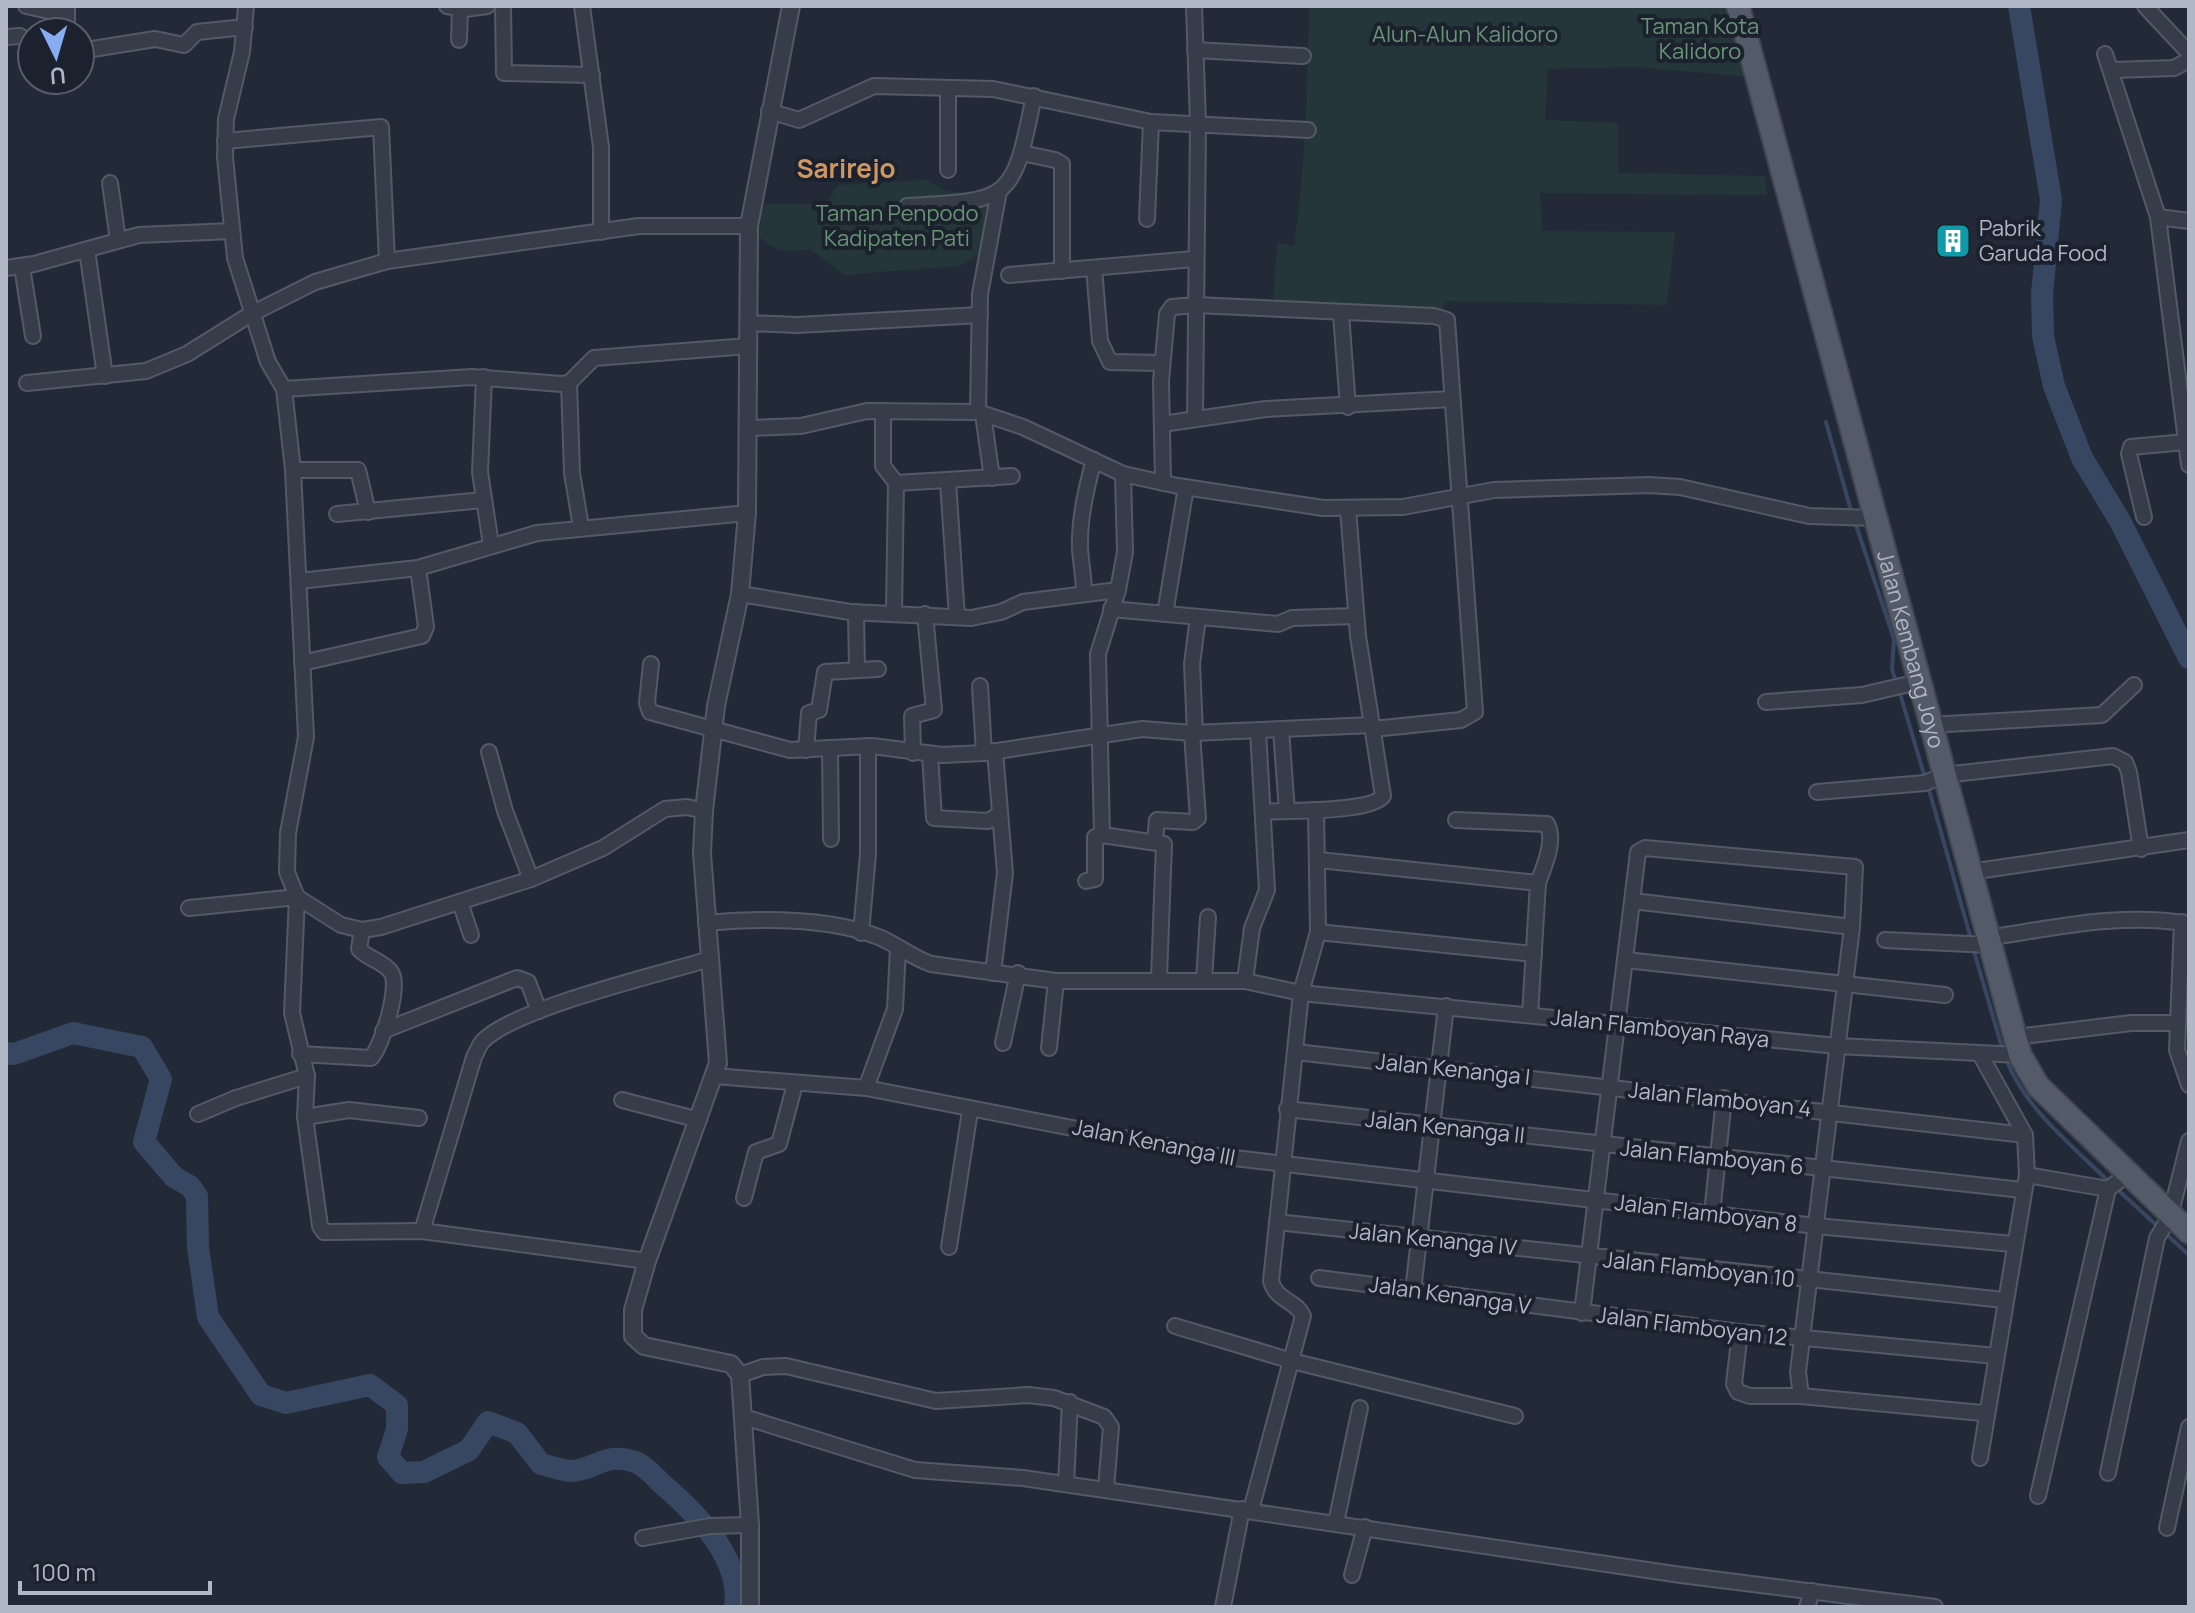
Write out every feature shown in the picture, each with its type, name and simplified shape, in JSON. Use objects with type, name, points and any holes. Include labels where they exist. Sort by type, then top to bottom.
[{"type":"main road","name":"Jalan Kembang Joyo","points":[[1738,6],[2018,1046],[2038,1086],[2189,1232]]},
{"type":"street","points":[[26,6],[67,11]]},
{"type":"street","points":[[246,6],[225,141],[232,231],[251,314],[268,362],[284,389],[293,470],[306,737],[286,856],[289,881],[297,897],[292,1013],[307,1076],[305,1117],[321,1229],[329,1233],[422,1231],[647,1261]]},
{"type":"street","points":[[459,40],[453,8],[487,6]]},
{"type":"street","points":[[503,6],[504,73],[592,75]]},
{"type":"street","points":[[582,6],[601,147],[601,232]]},
{"type":"street","points":[[750,1607],[750,1525],[740,1375],[731,1364],[638,1342],[631,1319],[647,1261],[714,1076],[719,1039],[706,923],[704,811],[713,727],[740,594],[747,513],[750,428],[749,226],[791,6]]},
{"type":"street","points":[[1194,6],[1198,124],[1194,259],[1195,418]]},
{"type":"street","points":[[2145,6],[2189,53]]},
{"type":"street","points":[[96,48],[155,39],[184,45],[197,32],[245,27]]},
{"type":"street","points":[[1195,50],[1303,56]]},
{"type":"street","points":[[2105,54],[2113,70],[2158,217],[2185,394],[2185,442],[2189,465]]},
{"type":"street","points":[[2113,70],[2174,68],[2189,60]]},
{"type":"street","points":[[769,111],[799,120],[867,87],[993,89],[1151,122],[1308,130]]},
{"type":"street","points":[[948,88],[948,170]]},
{"type":"street","points":[[907,206],[981,200],[999,191],[1016,173],[1034,96]]},
{"type":"street","points":[[1147,219],[1151,122]]},
{"type":"street","points":[[225,141],[381,127],[387,261]]},
{"type":"street","points":[[1022,153],[1062,164],[1062,271]]},
{"type":"street","points":[[110,183],[118,240]]},
{"type":"street","points":[[992,478],[980,413],[980,315],[999,191]]},
{"type":"street","points":[[2158,217],[2189,221]]},
{"type":"street","points":[[27,383],[105,376],[159,366],[251,314],[325,278],[387,261],[639,226],[749,226]]},
{"type":"street","points":[[6,268],[22,267],[155,233],[232,231]]},
{"type":"street","points":[[87,250],[105,376]]},
{"type":"street","points":[[1009,275],[1194,259]]},
{"type":"street","points":[[22,267],[33,336]]},
{"type":"street","points":[[1094,268],[1100,341],[1107,358],[1110,362],[1162,363]]},
{"type":"street","points":[[651,664],[648,710],[779,748],[806,750],[868,746],[930,754],[990,752],[1142,729],[1193,733],[1373,727],[1474,716],[1447,320],[1434,316],[1196,305],[1172,307],[1167,314],[1162,363],[1163,483]]},
{"type":"street","points":[[1341,314],[1348,407]]},
{"type":"street","points":[[748,323],[797,325],[980,315]]},
{"type":"street","points":[[581,527],[572,473],[569,383],[594,358],[748,346]]},
{"type":"street","points":[[284,389],[484,377],[569,383]]},
{"type":"street","points":[[484,377],[480,461],[491,545]]},
{"type":"street","points":[[1162,424],[1266,409],[1348,407],[1452,399]]},
{"type":"street","points":[[883,411],[883,466],[896,483],[894,612]]},
{"type":"street","points":[[750,428],[777,429],[857,412],[980,413],[1023,427],[1123,474],[1186,487],[1348,509],[1403,507],[1494,490],[1649,485],[1680,487],[1809,516],[1875,518]]},
{"type":"street","points":[[2144,517],[2129,454],[2131,447],[2185,442]]},
{"type":"street","points":[[1084,593],[1081,535],[1084,493],[1094,460]]},
{"type":"street","points":[[293,470],[358,470],[368,512]]},
{"type":"street","points":[[1102,836],[1098,654],[1118,590],[1125,552],[1123,474]]},
{"type":"street","points":[[896,483],[1012,476]]},
{"type":"street","points":[[948,481],[957,617]]},
{"type":"street","points":[[1165,614],[1186,487]]},
{"type":"street","points":[[337,514],[483,500]]},
{"type":"street","points":[[1263,812],[1316,810],[1381,800],[1383,791],[1356,616],[1348,509]]},
{"type":"street","points":[[299,581],[418,568],[525,535],[581,527],[747,513]]},
{"type":"street","points":[[302,663],[422,636],[426,627],[418,568]]},
{"type":"street","points":[[740,594],[856,612],[987,617],[1023,602],[1118,590]]},
{"type":"street","points":[[1111,609],[1278,624],[1292,618],[1356,616]]},
{"type":"street","points":[[856,612],[857,670]]},
{"type":"street","points":[[913,753],[912,716],[934,710],[925,614]]},
{"type":"street","points":[[1155,840],[1157,820],[1193,822],[1198,818],[1192,664],[1198,617]]},
{"type":"street","points":[[806,750],[809,713],[819,709],[825,672],[878,669]]},
{"type":"street","points":[[1766,702],[1862,695],[1918,682]]},
{"type":"street","points":[[1930,725],[2102,715],[2134,685]]},
{"type":"street","points":[[980,686],[1000,814],[1005,873],[993,973]]},
{"type":"street","points":[[1281,730],[1287,811]]},
{"type":"street","points":[[1245,981],[1252,928],[1267,890],[1258,731]]},
{"type":"street","points":[[861,933],[868,854],[868,746]]},
{"type":"street","points":[[830,748],[831,839]]},
{"type":"street","points":[[489,752],[505,811],[531,879]]},
{"type":"street","points":[[930,754],[934,818],[988,821],[1000,814]]},
{"type":"street","points":[[1817,792],[1925,783],[1944,775],[2105,756],[2121,757],[2129,772],[2141,849]]},
{"type":"street","points":[[189,908],[297,897],[341,925],[362,930],[531,879],[603,848],[665,809],[687,807],[704,811]]},
{"type":"street","points":[[1223,1607],[1246,1509],[1303,1316],[1300,1309],[1273,1289],[1281,1164],[1301,993],[1318,932],[1316,810]]},
{"type":"street","points":[[1456,820],[1547,824],[1550,831],[1547,858],[1538,883],[1530,1015]]},
{"type":"street","points":[[1086,881],[1095,879],[1095,837],[1155,840],[1164,844],[1159,978]]},
{"type":"street","points":[[1970,872],[2189,840]]},
{"type":"street","points":[[1582,1313],[1638,852],[1645,848],[1855,867],[1852,927],[1798,1372],[1801,1396]]},
{"type":"street","points":[[1319,860],[1538,883]]},
{"type":"street","points":[[1633,901],[1852,927]]},
{"type":"street","points":[[460,902],[471,935]]},
{"type":"street","points":[[1204,980],[1208,917]]},
{"type":"street","points":[[1885,940],[1988,942],[2110,919],[2142,918],[2185,923],[2177,1050],[2189,1085]]},
{"type":"street","name":"Jalan Flamboyan Raya","points":[[706,923],[815,923],[861,933],[931,964],[993,973],[1018,973],[1056,981],[1101,983],[1159,978],[1245,981],[1301,993],[1837,1046],[1980,1054],[2131,1023],[2178,1023]]},
{"type":"street","points":[[300,1054],[371,1058],[394,993],[394,978],[384,966],[359,949],[362,930]]},
{"type":"street","points":[[1318,932],[1534,954]]},
{"type":"street","points":[[866,1088],[895,1009],[898,948]]},
{"type":"street","points":[[422,1231],[482,1042],[505,1026],[539,1011],[710,959]]},
{"type":"street","points":[[1626,960],[1945,995]]},
{"type":"street","points":[[1003,1043],[1018,973]]},
{"type":"street","points":[[383,1031],[517,978],[528,982],[539,1011]]},
{"type":"street","points":[[1049,1048],[1056,981]]},
{"type":"street","points":[[1413,1291],[1446,1006]]},
{"type":"street","name":"Jalan Kenanga I","points":[[1296,1052],[1610,1087]]},
{"type":"street","points":[[1980,1054],[2025,1135],[2027,1175],[2013,1244],[1980,1458]]},
{"type":"street","points":[[198,1114],[236,1098],[307,1076]]},
{"type":"street","name":"Jalan Kenanga III","points":[[714,1076],[866,1088],[970,1111],[1014,1115],[1217,1156],[1596,1201]]},
{"type":"street","points":[[744,1198],[756,1152],[779,1144],[795,1084]]},
{"type":"street","name":"Jalan Flamboyan 4","points":[[1610,1087],[2025,1135]]},
{"type":"street","points":[[1712,1214],[1724,1098]]},
{"type":"street","points":[[622,1100],[699,1120]]},
{"type":"street","name":"Jalan Kenanga II","points":[[1287,1109],[1603,1144]]},
{"type":"street","points":[[305,1117],[349,1110],[419,1118]]},
{"type":"street","points":[[949,1247],[970,1111]]},
{"type":"street","points":[[2108,1473],[2157,1238],[2170,1216],[2189,1141]]},
{"type":"street","name":"Jalan Flamboyan 6","points":[[1603,1144],[2022,1190]]},
{"type":"street","points":[[2038,1496],[2108,1189],[2128,1174]]},
{"type":"street","points":[[2027,1175],[2108,1189]]},
{"type":"street","name":"Jalan Flamboyan 8","points":[[1596,1201],[2013,1244]]},
{"type":"street","name":"Jalan Kenanga IV","points":[[1277,1222],[1590,1257]]},
{"type":"street","name":"Jalan Flamboyan 10","points":[[1590,1257],[2004,1300]]},
{"type":"street","name":"Jalan Kenanga V","points":[[1319,1278],[1582,1313]]},
{"type":"street","name":"Jalan Flamboyan 12","points":[[1582,1313],[1802,1339],[1996,1356]]},
{"type":"street","points":[[1175,1326],[1292,1361],[1515,1416]]},
{"type":"street","points":[[1740,1332],[1734,1384],[1738,1392],[1750,1396],[1801,1396],[1982,1413],[1988,1409]]},
{"type":"street","points":[[740,1375],[763,1367],[786,1366],[936,1401],[1028,1395],[1070,1402],[1109,1421],[1112,1436],[1106,1489]]},
{"type":"street","points":[[1066,1484],[1070,1402]]},
{"type":"street","points":[[1336,1523],[1360,1408]]},
{"type":"street","points":[[744,1417],[915,1470],[1106,1489],[1935,1607]]},
{"type":"street","points":[[2167,1528],[2189,1427]]},
{"type":"street","points":[[643,1538],[710,1526],[750,1525]]},
{"type":"street","points":[[1352,1575],[1365,1527]]},
{"type":"street","points":[[1807,1607],[1812,1591]]},
{"type":"green space","points":[[1309,6],[1725,6],[1744,76],[1636,67],[1548,69],[1545,120],[1618,123],[1618,173],[1765,176],[1767,195],[1540,193],[1542,231],[1675,232],[1667,305],[1445,301],[1442,317],[1273,309],[1277,243],[1294,246],[1298,216]]},
{"type":"green space","name":"Taman Penpodo Kadipaten Pati","points":[[926,180],[947,191],[994,195],[984,252],[959,266],[844,275],[810,249],[782,250],[770,246],[759,236],[762,204],[825,204],[838,185]]},
{"type":"waterway","points":[[2019,6],[2051,200],[2042,294],[2043,336],[2054,386],[2082,458],[2120,521],[2189,658]]},
{"type":"waterway","points":[[1826,422],[1852,514]]},
{"type":"waterway","points":[[1855,522],[1894,639],[1892,669],[1896,682]]},
{"type":"waterway","points":[[1899,690],[1925,778]]},
{"type":"waterway","points":[[1928,786],[1971,939]]},
{"type":"waterway","points":[[1973,948],[2003,1051]]},
{"type":"waterway","points":[[6,1053],[14,1054],[73,1033],[142,1047],[161,1079],[144,1142],[174,1177],[190,1186],[197,1196],[198,1247],[208,1317],[261,1395],[286,1403],[370,1385],[397,1405],[397,1429],[388,1457],[402,1473],[424,1472],[469,1450],[488,1422],[517,1433],[541,1464],[568,1471],[609,1460],[638,1463],[688,1508],[714,1538],[731,1571],[735,1607]]},
{"type":"waterway","points":[[2006,1059],[2014,1077],[2038,1111],[2110,1183]]},
{"type":"waterway","points":[[2117,1189],[2189,1255]]},
{"type":"place","name":"Pabrik Garuda Food","points":[[1953,241]]},
{"type":"district","name":"Sarirejo","points":[[846,168]]},
{"type":"park label","name":"Alun-Alun Kalidoro","points":[[1465,34]]},
{"type":"park label","name":"Taman Kota Kalidoro","points":[[1700,38]]}]
